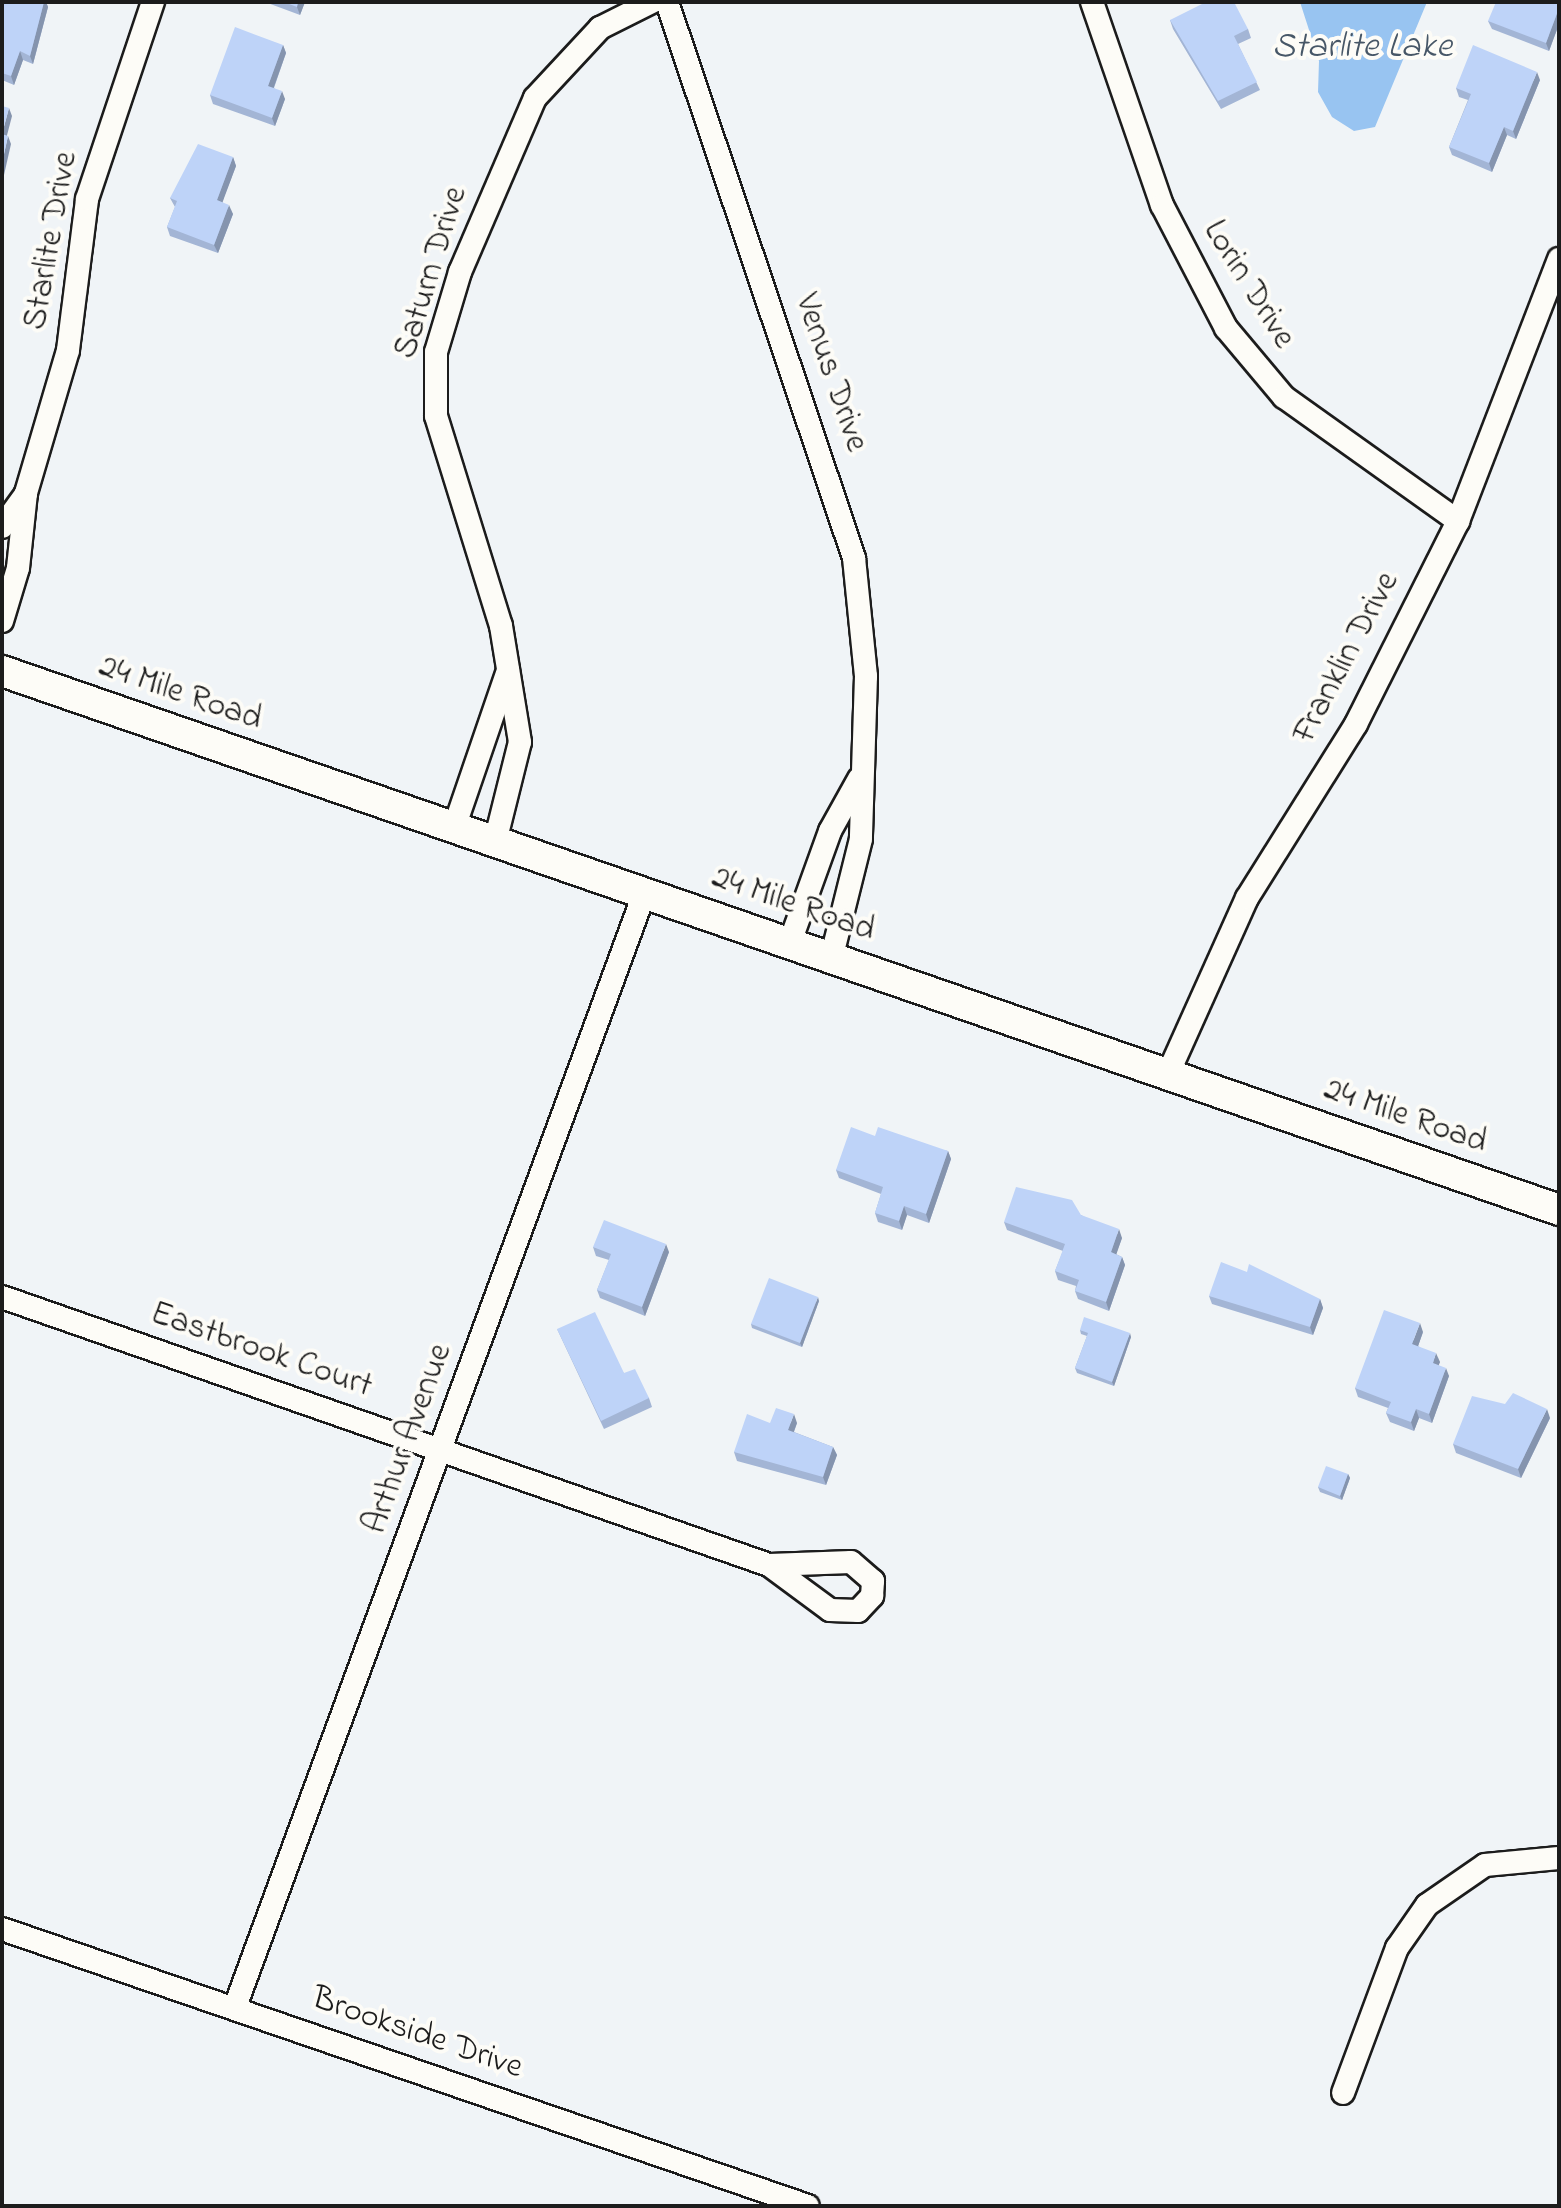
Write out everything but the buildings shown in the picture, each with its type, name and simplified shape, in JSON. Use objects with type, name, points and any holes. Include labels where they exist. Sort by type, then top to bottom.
[{"type":"street","name":"Starlite Drive","points":[[2,621],[18,568],[26,493],[68,350],[87,199],[153,2]]},
{"type":"street","name":"Saturn Drive","points":[[495,842],[520,742],[508,669],[444,452],[433,386],[436,352],[460,272],[535,98],[600,28],[652,2]]},
{"type":"street","name":"Venus Drive","points":[[667,2],[854,558],[866,676],[859,778],[861,839],[831,959]]},
{"type":"street","name":"Lorin Drive","points":[[1092,2],[1162,205],[1226,328],[1284,397],[1458,521]]},
{"type":"street","name":"Franklin Drive","points":[[1167,1076],[1247,898],[1356,724],[1458,521],[1559,259]]},
{"type":"street","name":"Starlite Drive","points":[[2,527],[26,493]]},
{"type":"street","points":[[454,828],[508,669]]},
{"type":"street","name":"24 Mile Road","points":[[2,671],[1559,1210]]},
{"type":"street","name":"Venus Drive","points":[[789,945],[830,831],[859,778]]},
{"type":"street","name":"Arthur Avenue","points":[[235,2007],[644,894]]},
{"type":"street","name":"Eastbrook Court","points":[[2,1297],[769,1565]]},
{"type":"street","points":[[1343,2093],[1397,1948],[1427,1905],[1485,1865],[1559,1858]]},
{"type":"street","name":"Brookside Drive","points":[[2,1929],[808,2206]]},
{"type":"water","name":"Starlite Lake","points":[[1300,2],[1427,2],[1375,127],[1354,131],[1332,117],[1318,92],[1319,61]]}]
